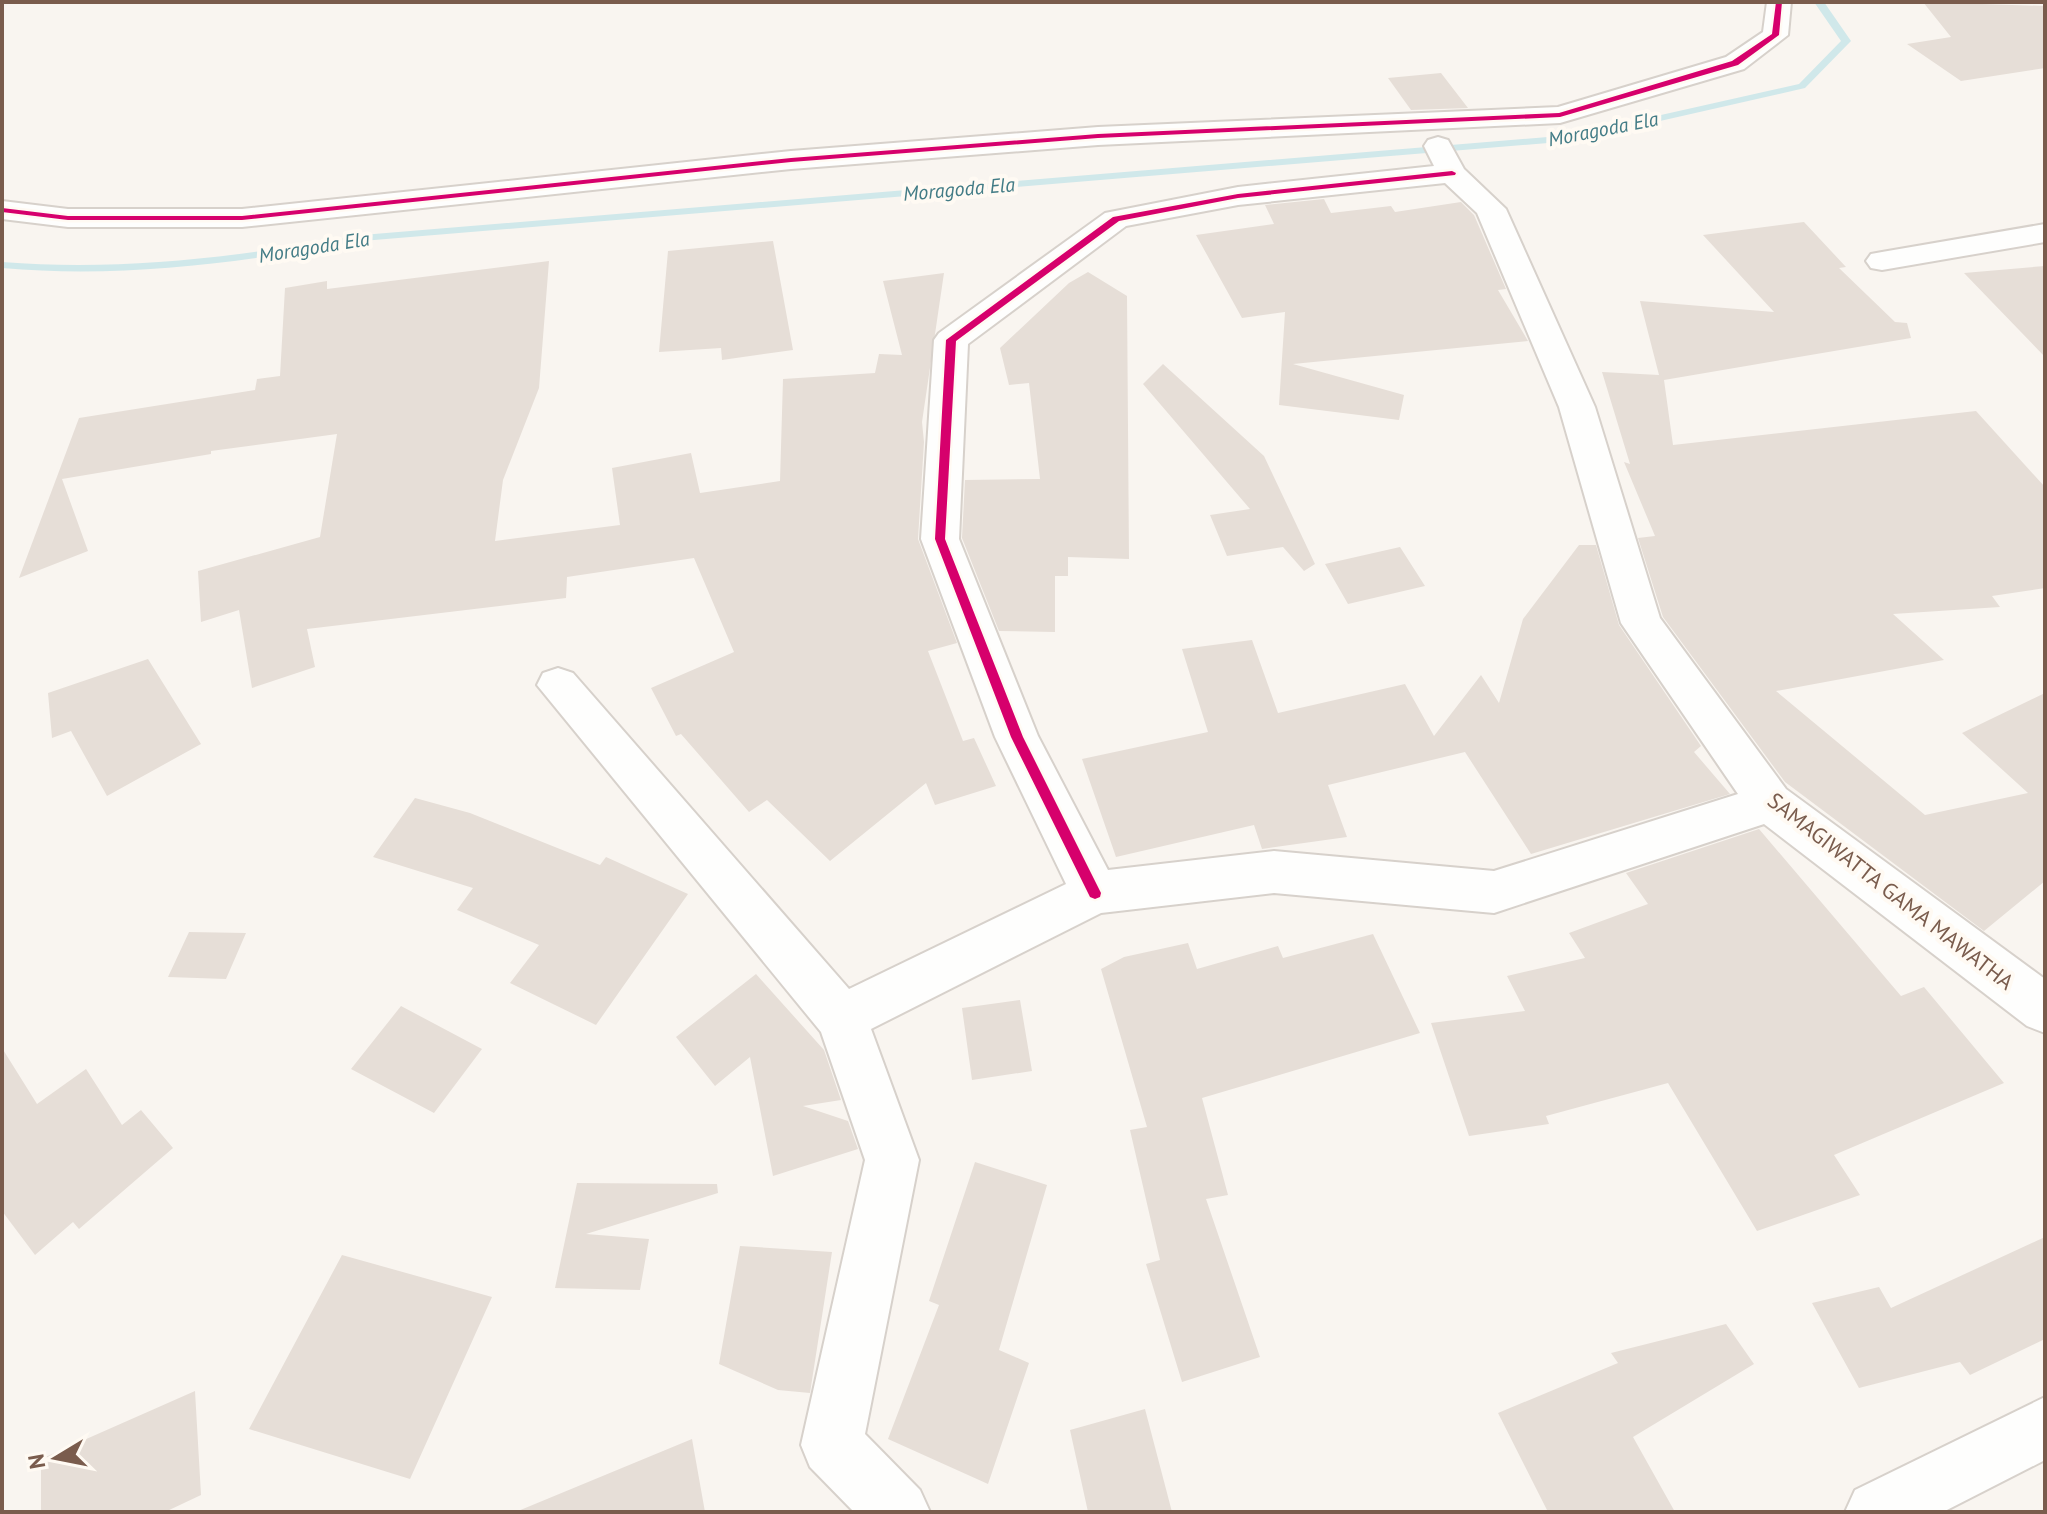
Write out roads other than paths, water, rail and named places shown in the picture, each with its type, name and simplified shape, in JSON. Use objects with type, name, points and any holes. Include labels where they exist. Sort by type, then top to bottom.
[{"type":"street","points":[[2,210],[68,218],[242,218],[791,160],[1098,136],[1560,115],[1735,63],[1775,35],[1779,2]]},
{"type":"street","name":"SAMAGIWATTA GAMA MAWATHA","points":[[1424,123],[1452,173],[1491,209],[1577,407],[1641,623],[1770,803],[2045,1009]]},
{"type":"street","points":[[1095,893],[1017,737],[940,539],[951,340],[1116,219],[1238,196],[1452,173]]},
{"type":"street","points":[[1882,261],[2045,233]]},
{"type":"street","points":[[558,685],[842,1018],[892,1160],[832,1445],[898,1512]]},
{"type":"street","points":[[842,1018],[1095,893],[1274,872],[1494,892],[1770,803]]},
{"type":"street","points":[[1877,1512],[2045,1427]]},
{"type":"waterway","name":"Moragoda Ela","points":[[2,265],[47,269],[138,269],[228,260],[362,238],[1572,138],[1802,86],[1846,41],[1819,2]]}]
